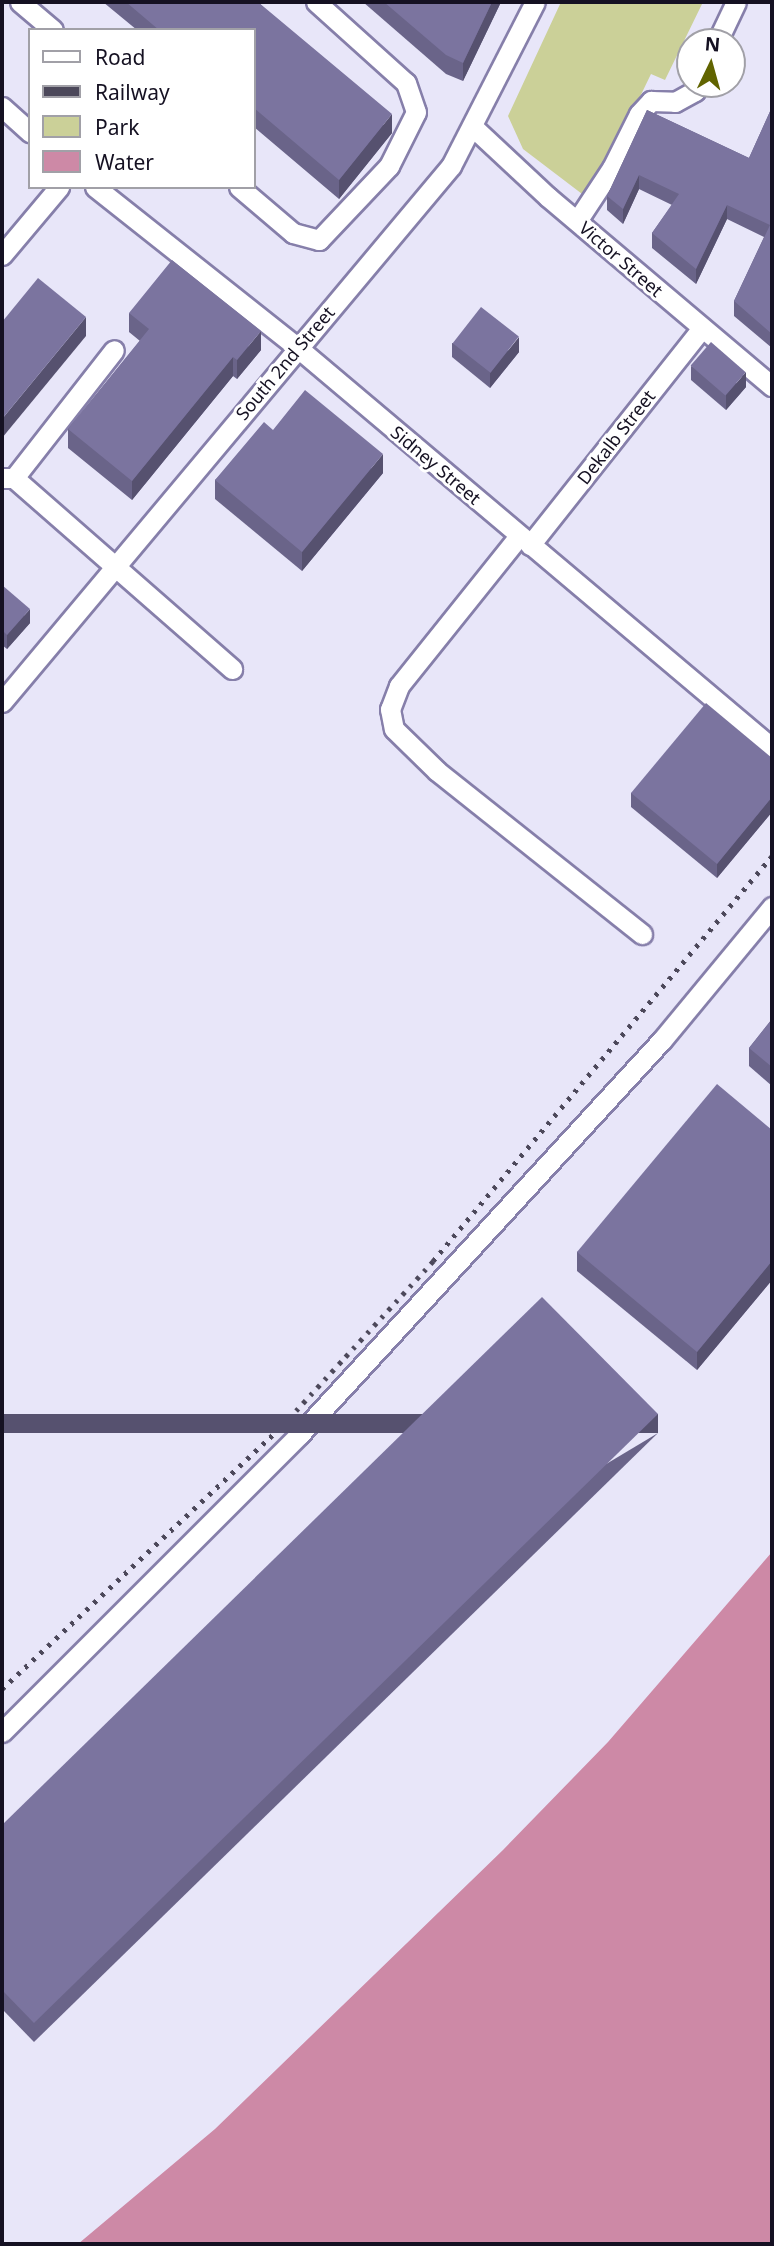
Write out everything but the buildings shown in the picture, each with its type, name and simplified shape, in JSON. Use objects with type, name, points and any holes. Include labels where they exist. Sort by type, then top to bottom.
[{"type":"street","points":[[20,2],[51,28]]},
{"type":"street","points":[[241,189],[293,233],[319,240],[389,166],[416,112],[406,83],[316,2]]},
{"type":"street","name":"South 2nd Street","points":[[2,702],[451,166],[474,128],[535,2]]},
{"type":"street","points":[[724,28],[736,2]]},
{"type":"street","points":[[577,221],[612,168],[639,114],[651,102],[675,102],[682,98]]},
{"type":"street","points":[[2,107],[28,130]]},
{"type":"street","name":"Victor Street","points":[[474,128],[604,245],[772,386]]},
{"type":"street","points":[[2,255],[57,189]]},
{"type":"street","name":"Sidney Street","points":[[97,189],[298,348],[772,748]]},
{"type":"street","name":"Dekalb Street","points":[[642,934],[437,771],[394,729],[390,709],[399,686],[463,603],[524,541],[702,328]]},
{"type":"street","points":[[114,350],[8,478],[232,668]]},
{"type":"street","points":[[9,1726],[299,1435],[662,1040],[772,907]]},
{"type":"green space","points":[[561,2],[703,2],[690,28],[676,28],[676,57],[665,80],[651,74],[590,200],[523,149],[508,116]]},
{"type":"water","points":[[772,1552],[772,2244],[78,2244],[215,2129],[503,1850],[608,1742]]},
{"type":"railway","points":[[2,1689],[282,1426],[433,1261],[772,856]]}]
